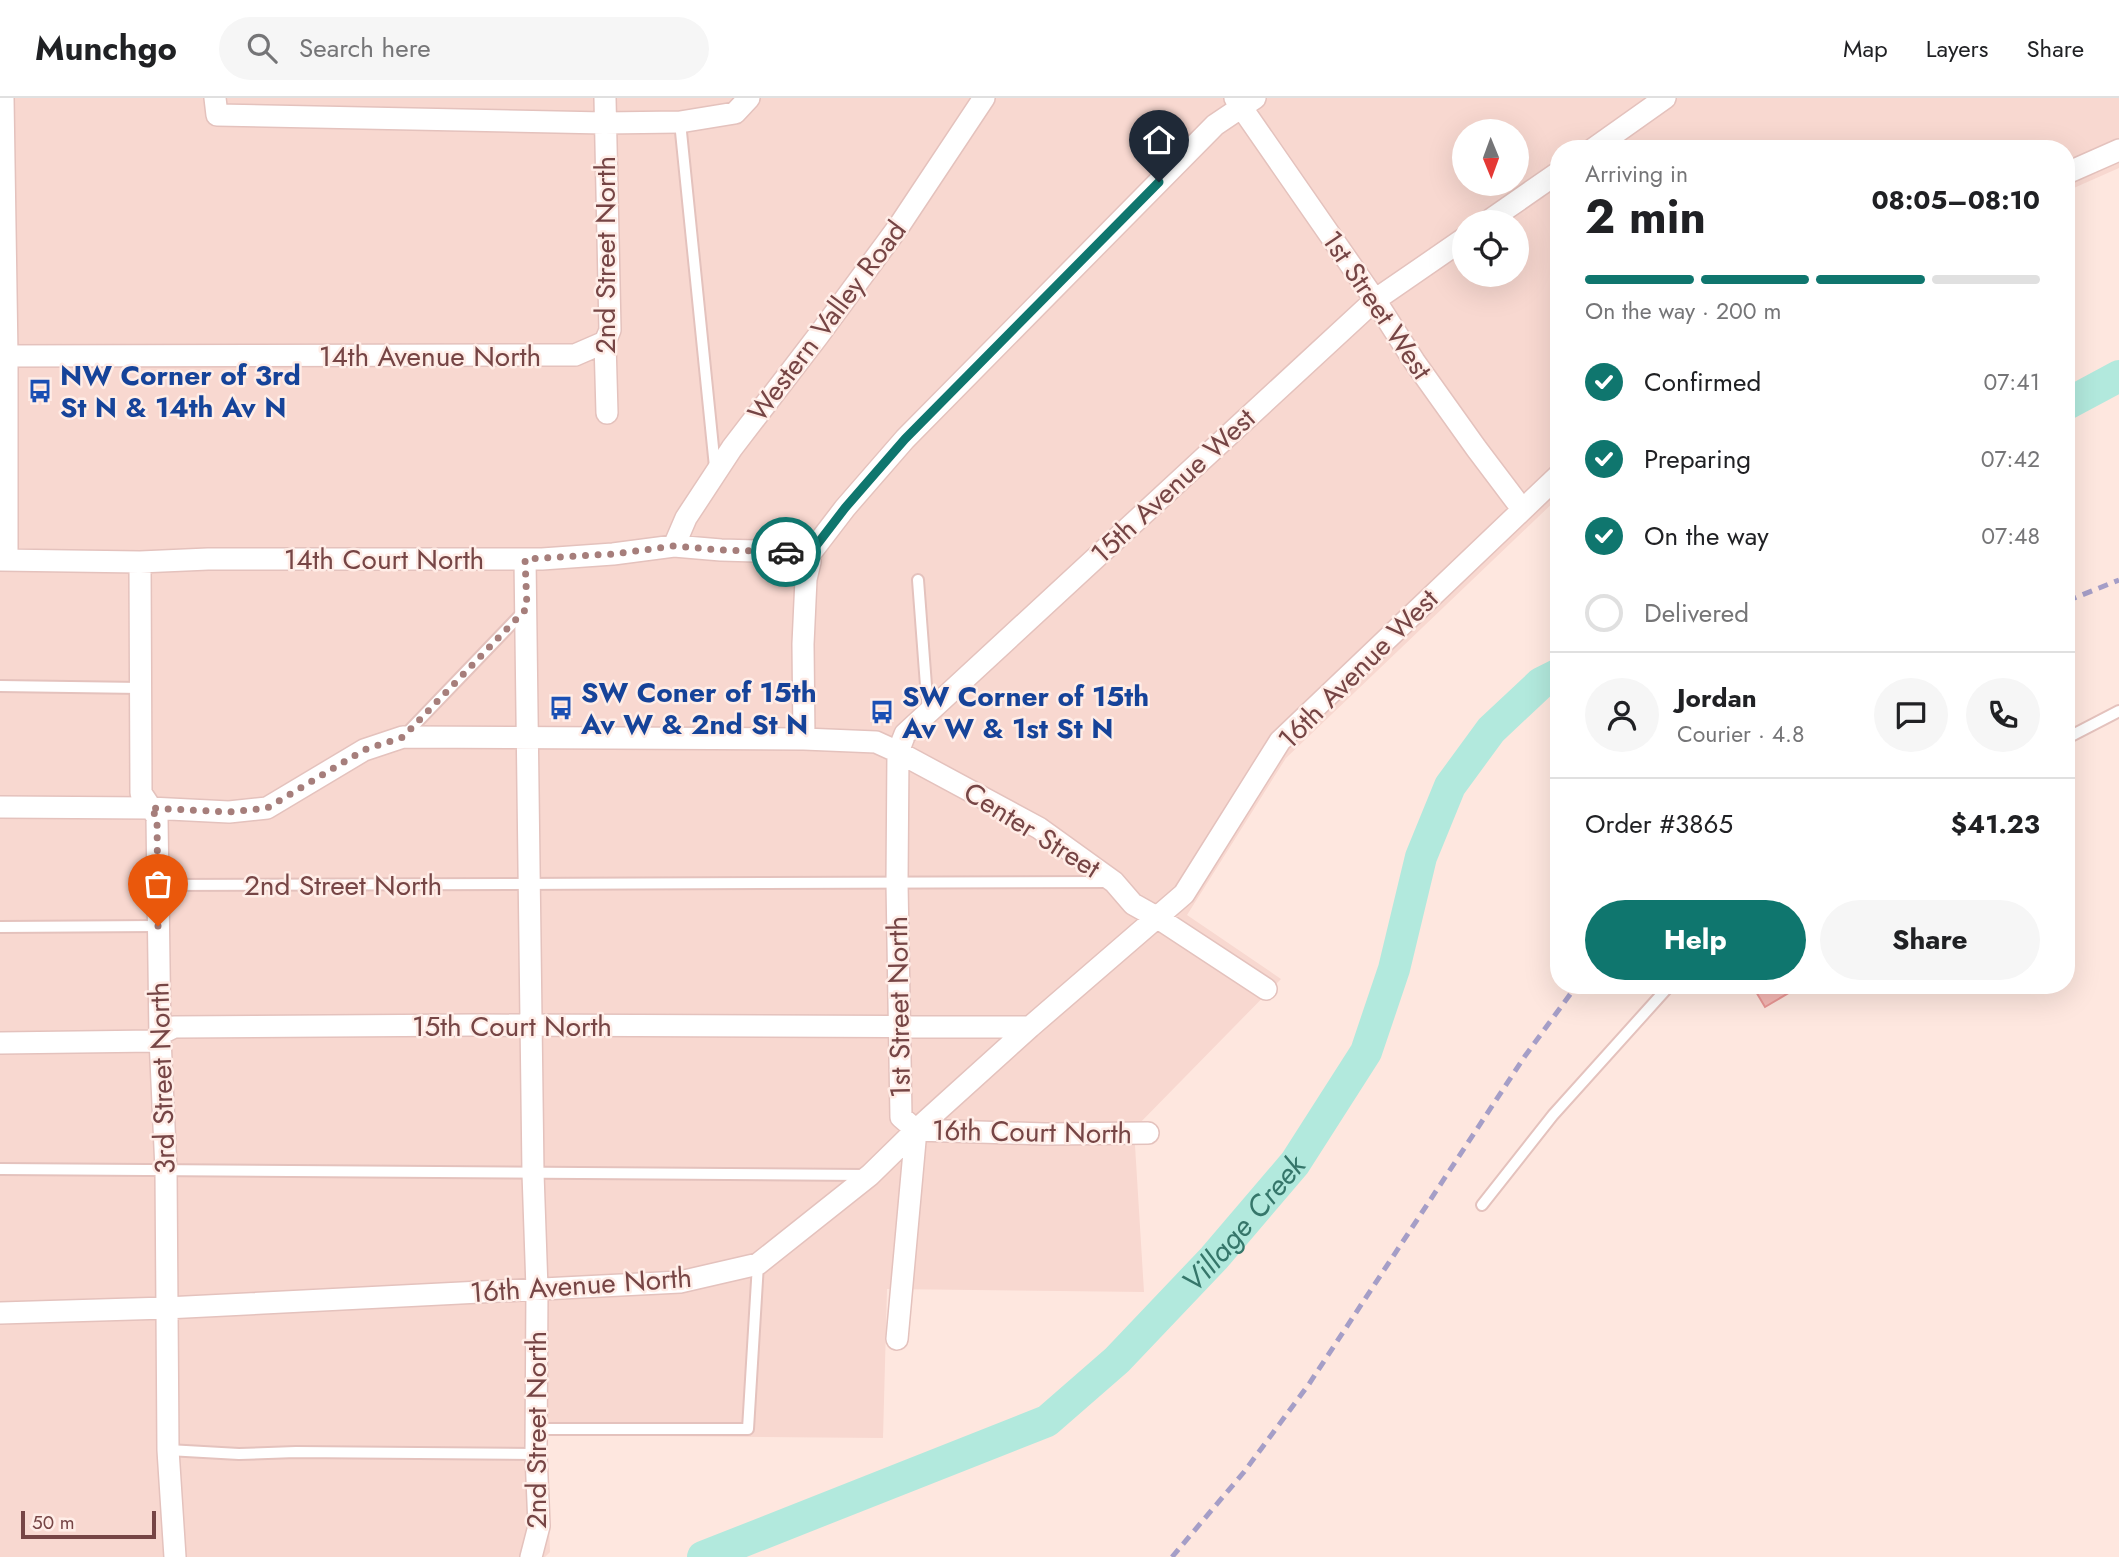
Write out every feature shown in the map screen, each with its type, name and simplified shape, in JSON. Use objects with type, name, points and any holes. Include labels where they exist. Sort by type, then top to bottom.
[{"type":"street","points":[[3,98],[4,560]]},
{"type":"street","name":"2nd Street North","points":[[605,98],[610,316],[610,330],[605,342],[607,413]]},
{"type":"street","points":[[216,106],[604,123],[680,122],[735,113],[749,98]]},
{"type":"street","name":"Western Valley Road","points":[[674,546],[686,517],[732,448],[899,226],[984,98]]},
{"type":"street","points":[[1605,140],[1665,98]]},
{"type":"street","points":[[804,739],[803,644],[809,555],[845,508],[905,439],[1215,125],[1244,101]]},
{"type":"street","name":"1st Street West","points":[[1244,101],[1422,372],[1522,509]]},
{"type":"street","points":[[2075,169],[2119,150]]},
{"type":"street","points":[[1504,210],[1550,178]]},
{"type":"street","name":"15th Avenue West","points":[[898,752],[905,734],[928,712],[1375,300],[1452,247]]},
{"type":"street","name":"14th Avenue North","points":[[3,356],[575,355],[605,342]]},
{"type":"street","name":"16th Avenue West","points":[[1158,918],[1184,894],[1280,741],[1550,483]]},
{"type":"street","name":"14th Court North","points":[[4,560],[140,562],[208,559],[525,559],[613,554],[674,546],[809,555]]},
{"type":"street","name":"2nd Street North","points":[[525,559],[539,1526],[532,1556]]},
{"type":"street","name":"3rd Street North","points":[[140,562],[141,793],[157,817],[160,1038],[166,1170],[168,1450],[175,1557]]},
{"type":"street","name":"Center Street","points":[[0,807],[150,808],[229,812],[267,808],[364,750],[403,737],[527,736],[876,742],[1039,828],[1114,882],[1133,904],[1266,989]]},
{"type":"street","name":"1st Street North","points":[[897,1339],[916,1130],[901,1117],[898,752]]},
{"type":"street","name":"16th Avenue North","points":[[0,1313],[166,1308],[680,1282],[758,1264],[870,1175],[1030,1027],[1158,918]]},
{"type":"street","name":"15th Court North","points":[[0,1043],[155,1041],[174,1027],[1030,1027]]},
{"type":"street","name":"16th Court North","points":[[916,1130],[1045,1134],[1148,1133]]},
{"type":"lane","points":[[680,122],[716,474]]},
{"type":"lane","points":[[918,580],[928,712]]},
{"type":"lane","points":[[403,737],[527,608]]},
{"type":"lane","points":[[0,686],[141,688]]},
{"type":"lane","points":[[2075,734],[2119,711]]},
{"type":"lane","points":[[528,884],[1114,882]]},
{"type":"lane","name":"2nd Street North","points":[[157,886],[528,884]]},
{"type":"lane","points":[[0,927],[158,926]]},
{"type":"lane","points":[[1482,1205],[1553,1115],[1662,994]]},
{"type":"lane","points":[[0,1169],[870,1175]]},
{"type":"lane","points":[[537,1429],[748,1429],[758,1264]]},
{"type":"lane","points":[[168,1450],[239,1454],[536,1454]]},
{"type":"shaded area","points":[[0,98],[2119,98],[2119,168],[2075,187],[2075,140],[1550,140],[1550,506],[1286,758],[1187,915],[1281,979],[1134,1129],[1144,1292],[887,1289],[883,1438],[546,1435],[550,1552],[545,1557],[0,1557]]},
{"type":"building","points":[[1757,994],[1787,994],[1765,1007]]},
{"type":"waterway","name":"Village Creek","points":[[2075,400],[2119,376]]},
{"type":"waterway","name":"Village Creek","points":[[703,1557],[1047,1421],[1117,1360],[1214,1258],[1295,1163],[1366,1052],[1394,969],[1421,857],[1450,786],[1491,730],[1541,683],[1550,678]]},
{"type":"railway","points":[[2075,598],[2119,580]]},
{"type":"railway","points":[[1172,1557],[1244,1472],[1309,1384],[1525,1056],[1570,994]]},
{"type":"way so far","points":[[158,926],[157,817],[150,808],[229,812],[267,808],[364,750],[403,737],[527,608],[525,559],[613,554],[674,546],[786,552]]},
{"type":"place","name":"NW Corner of 3rd St N & 14th Av N","points":[[40,391]]},
{"type":"place","name":"SW Coner of 15th Av W & 2nd St N","points":[[561,708]]},
{"type":"place","name":"SW Corner of 15th Av W & 1st St N","points":[[882,712]]},
{"type":"route","points":[[786,552],[809,555],[845,508],[905,439],[1159,182]]}]
